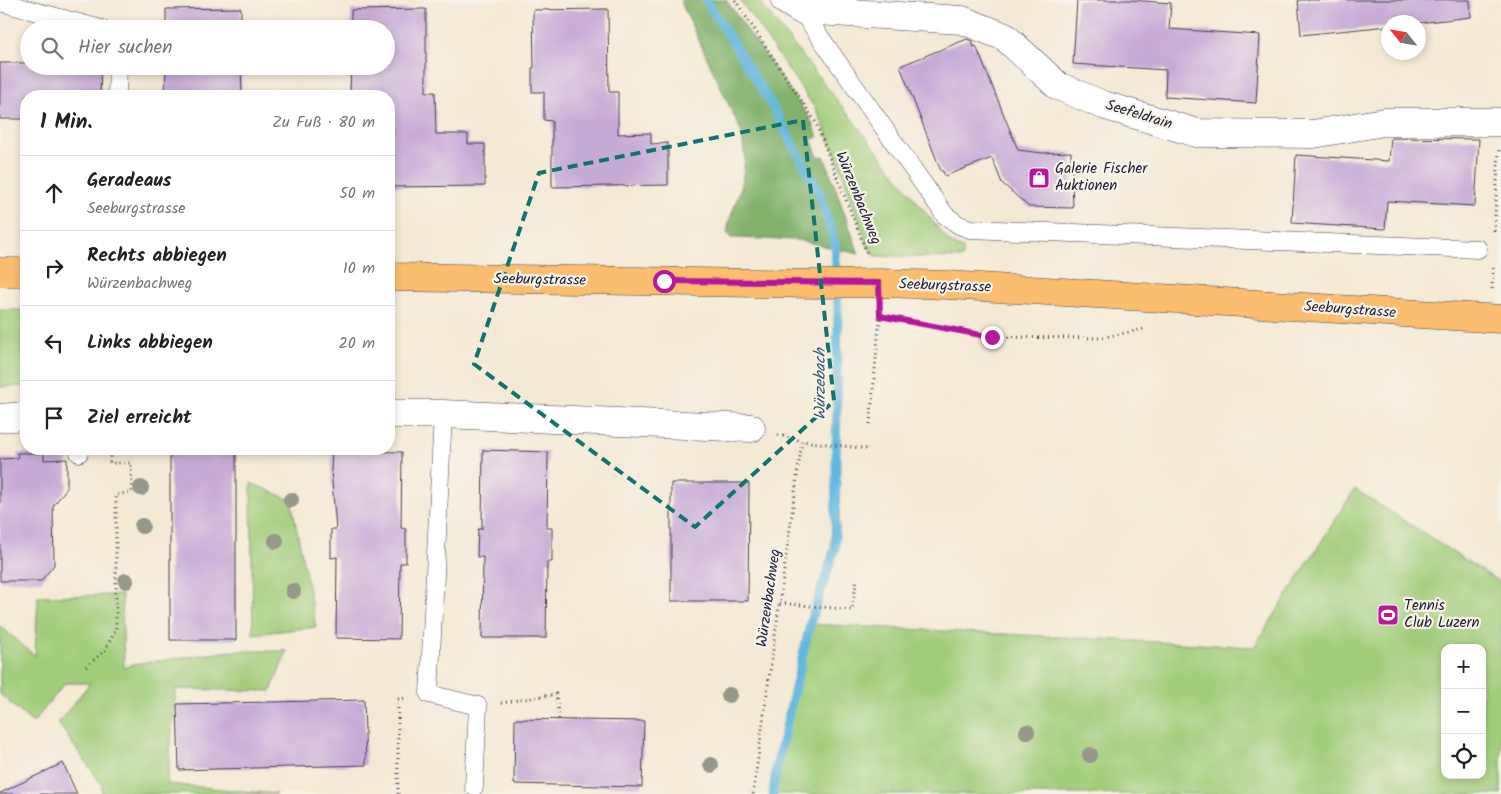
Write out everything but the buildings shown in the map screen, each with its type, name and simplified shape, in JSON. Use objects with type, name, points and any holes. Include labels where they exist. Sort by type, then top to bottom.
[{"type":"main road","points":[[0,272],[20,272]]},
{"type":"main road","name":"Seeburgstrasse","points":[[395,277],[816,284],[869,283],[1068,292],[1496,319]]},
{"type":"street","name":"Seefeldrain","points":[[793,5],[962,20],[1005,37],[1058,86],[1103,105],[1197,132],[1313,134],[1384,122],[1501,122]]},
{"type":"street","points":[[395,414],[443,414],[751,428]]},
{"type":"street","points":[[0,418],[20,416]]},
{"type":"lane","points":[[0,2],[68,20]]},
{"type":"lane","points":[[793,5],[945,215],[959,225],[970,229],[1478,249]]},
{"type":"lane","points":[[117,90],[118,75]]},
{"type":"lane","points":[[443,414],[429,694],[478,706],[474,787]]},
{"type":"path","name":"Würzenbachweg","points":[[736,0],[814,122],[866,253],[879,261],[869,283],[880,316],[870,424]]},
{"type":"path","points":[[1494,231],[1499,149]]},
{"type":"path","points":[[1493,266],[1496,319]]},
{"type":"path","points":[[880,316],[992,337],[1100,338],[1146,328]]},
{"type":"path","name":"Würzenbachweg","points":[[753,794],[802,441],[868,449]]},
{"type":"path","points":[[86,668],[105,650],[116,629],[116,495],[132,492],[131,463],[110,463]]},
{"type":"path","points":[[780,603],[852,610],[857,578]]},
{"type":"path","points":[[398,794],[398,700],[429,694]]},
{"type":"path","points":[[478,706],[556,694],[559,720]]},
{"type":"highlighted area","points":[[803,120],[834,401],[695,527],[474,364],[539,173]]},
{"type":"green space","points":[[680,0],[726,0],[809,117],[818,137],[811,139],[818,157],[824,156],[859,254],[798,240],[731,238],[727,233],[742,184],[745,157],[741,131]]},
{"type":"green space","points":[[740,0],[758,0],[949,242],[963,249],[963,258],[875,256],[869,249],[835,152],[817,111]]},
{"type":"green space","points":[[0,310],[20,310],[20,386],[0,387]]},
{"type":"green space","points":[[251,483],[291,500],[316,627],[253,634]]},
{"type":"green space","points":[[1355,489],[1501,583],[1501,794],[773,794],[776,769],[810,624],[1254,647]]},
{"type":"green space","points":[[122,595],[124,668],[134,664],[232,651],[287,651],[271,691],[176,689],[167,784],[276,794],[102,794],[102,785],[58,723],[90,683],[65,683],[33,723],[0,694],[0,626],[35,656],[38,596]]},
{"type":"waterway","name":"Würzebach","points":[[706,0],[770,102],[819,192],[835,243],[838,311],[835,548],[810,624],[776,769],[773,794]]},
{"type":"place","name":"Galerie Fischer Auktionen","points":[[1039,178]]},
{"type":"place","name":"Tennis Club Luzern","points":[[1388,615]]},
{"type":"route","points":[[664,281],[816,284],[879,283],[880,316],[992,337]]}]
